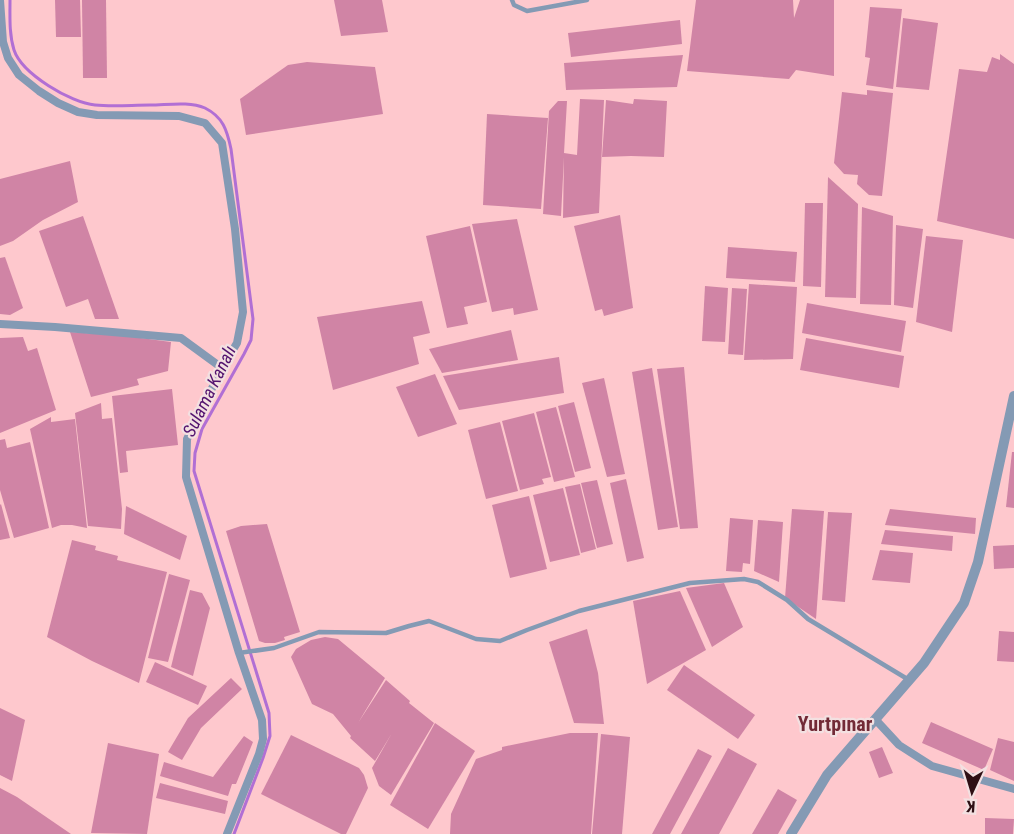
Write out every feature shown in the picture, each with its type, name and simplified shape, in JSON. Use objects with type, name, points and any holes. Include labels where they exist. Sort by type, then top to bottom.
[{"type":"street","points":[[0,0],[3,42],[8,58],[19,75],[39,91],[78,112],[97,115],[178,116],[205,123],[222,143],[235,229],[243,312],[237,343],[187,439],[186,477],[239,653],[262,720],[263,739],[259,754],[227,834]]},
{"type":"street","points":[[0,324],[181,338],[222,368]]},
{"type":"street","points":[[791,834],[827,775],[924,663],[964,603],[978,562],[1014,396]]},
{"type":"street","points":[[875,719],[899,745],[932,766],[1014,789]]},
{"type":"lane","points":[[512,0],[514,5],[527,11],[587,0]]},
{"type":"lane","points":[[239,653],[273,648],[319,632],[386,633],[429,621],[476,639],[500,641],[601,606],[690,584],[744,579],[758,582],[787,600],[808,619],[909,680]]},
{"type":"building","points":[[55,0],[80,0],[81,37],[56,37]]},
{"type":"building","points":[[82,0],[106,0],[107,78],[83,78]]},
{"type":"building","points":[[334,0],[382,0],[388,32],[341,36]]},
{"type":"building","points":[[696,0],[793,0],[794,18],[800,0],[834,0],[834,76],[796,70],[789,79],[687,71]]},
{"type":"building","points":[[870,7],[902,9],[893,89],[866,85],[870,58],[865,57]]},
{"type":"building","points":[[903,18],[938,23],[929,90],[896,87]]},
{"type":"building","points":[[680,20],[682,44],[571,57],[568,33]]},
{"type":"building","points":[[1000,54],[1014,64],[1014,239],[937,221],[959,69],[987,72],[992,57],[1000,60]]},
{"type":"building","points":[[683,55],[677,87],[566,90],[564,63]]},
{"type":"building","points":[[307,62],[375,67],[383,114],[246,135],[240,99],[288,65]]},
{"type":"building","points":[[867,90],[893,93],[882,196],[869,195],[857,184],[858,175],[844,174],[834,163],[842,92],[867,95]]},
{"type":"building","points":[[580,99],[604,100],[599,213],[563,218],[564,157],[561,216],[543,214],[549,111],[558,101],[567,101],[564,153],[577,155]]},
{"type":"building","points":[[634,99],[667,101],[664,157],[602,157],[606,100],[633,104]]},
{"type":"building","points":[[487,114],[548,118],[541,209],[483,205]]},
{"type":"building","points":[[70,161],[78,202],[43,220],[13,241],[0,246],[0,179]]},
{"type":"building","points":[[828,177],[858,204],[856,298],[825,297]]},
{"type":"building","points":[[805,203],[823,203],[821,287],[803,286]]},
{"type":"building","points":[[862,207],[893,216],[891,305],[860,304]]},
{"type":"building","points":[[620,215],[633,308],[604,316],[602,309],[595,311],[574,226]]},
{"type":"building","points":[[83,216],[119,319],[95,319],[88,299],[66,307],[39,231]]},
{"type":"building","points":[[517,219],[538,310],[514,315],[513,308],[492,312],[472,224]]},
{"type":"building","points":[[896,225],[923,229],[913,308],[894,305]]},
{"type":"building","points":[[470,226],[487,302],[464,307],[468,324],[447,328],[426,236]]},
{"type":"building","points":[[926,236],[963,240],[952,332],[916,322]]},
{"type":"building","points":[[728,247],[797,252],[795,282],[726,278]]},
{"type":"building","points":[[5,257],[23,308],[10,315],[0,314],[0,258]]},
{"type":"building","points":[[749,284],[797,287],[793,359],[744,360]]},
{"type":"building","points":[[705,286],[728,288],[725,342],[702,341]]},
{"type":"building","points":[[732,288],[747,289],[743,355],[728,354]]},
{"type":"building","points":[[422,301],[430,333],[413,337],[419,364],[333,390],[317,317]]},
{"type":"building","points":[[807,303],[906,321],[901,352],[802,333]]},
{"type":"building","points":[[511,330],[518,360],[442,373],[429,349]]},
{"type":"building","points":[[70,332],[171,342],[168,371],[137,379],[139,385],[91,397]]},
{"type":"building","points":[[23,337],[28,351],[37,348],[56,410],[0,433],[0,338]]},
{"type":"building","points":[[806,338],[904,356],[899,388],[800,370]]},
{"type":"building","points":[[559,357],[564,393],[459,410],[443,376]]},
{"type":"building","points":[[684,367],[698,528],[680,529],[657,369]]},
{"type":"building","points":[[652,368],[678,527],[658,530],[632,372]]},
{"type":"building","points":[[435,374],[457,424],[418,437],[396,387]]},
{"type":"building","points":[[604,378],[625,474],[607,477],[582,383]]},
{"type":"building","points":[[172,389],[178,445],[126,451],[128,472],[120,473],[112,396]]},
{"type":"building","points":[[574,402],[591,468],[575,472],[558,406]]},
{"type":"building","points":[[101,403],[102,419],[112,418],[122,509],[121,529],[88,526],[75,413]]},
{"type":"building","points":[[556,407],[575,477],[554,482],[536,412]]},
{"type":"building","points":[[534,413],[551,477],[542,479],[544,484],[520,490],[502,421]]},
{"type":"building","points":[[51,417],[51,422],[75,419],[87,528],[61,525],[52,528],[30,429]]},
{"type":"building","points":[[500,422],[518,491],[486,499],[468,430]]},
{"type":"building","points":[[5,439],[7,448],[30,442],[49,528],[14,538],[0,490],[0,440]]},
{"type":"building","points":[[1012,452],[1014,452],[1014,508],[1006,507]]},
{"type":"building","points":[[626,479],[644,558],[627,562],[610,483]]},
{"type":"building","points":[[597,480],[613,544],[597,548],[581,483]]},
{"type":"building","points":[[580,484],[596,549],[581,553],[565,487]]},
{"type":"building","points":[[563,488],[580,555],[550,562],[533,495]]},
{"type":"building","points":[[529,496],[547,569],[510,578],[492,505]]},
{"type":"building","points":[[0,505],[10,538],[0,540]]},
{"type":"building","points":[[126,506],[187,536],[180,560],[124,534]]},
{"type":"building","points":[[792,509],[824,511],[816,619],[785,598]]},
{"type":"building","points":[[890,509],[976,518],[975,534],[885,525]]},
{"type":"building","points":[[828,512],[852,513],[845,602],[822,600]]},
{"type":"building","points":[[730,518],[753,520],[750,564],[743,563],[742,572],[726,571]]},
{"type":"building","points":[[758,520],[783,522],[779,582],[754,571]]},
{"type":"building","points":[[267,524],[300,632],[284,637],[285,640],[275,643],[259,641],[226,531],[241,526]]},
{"type":"building","points":[[885,530],[953,536],[952,551],[881,544]]},
{"type":"building","points":[[72,540],[96,546],[95,550],[118,556],[117,560],[167,572],[139,683],[47,637]]},
{"type":"building","points":[[1014,545],[1014,568],[994,569],[993,546]]},
{"type":"building","points":[[880,550],[913,553],[910,583],[872,580]]},
{"type":"building","points":[[169,574],[190,580],[168,662],[148,658]]},
{"type":"building","points":[[724,583],[743,627],[712,647],[686,588]]},
{"type":"building","points":[[190,590],[202,593],[210,608],[193,676],[171,667]]},
{"type":"building","points":[[680,591],[706,650],[647,684],[633,601]]},
{"type":"building","points":[[587,629],[598,673],[604,724],[574,723],[549,642]]},
{"type":"building","points":[[999,631],[1014,632],[1014,662],[997,661]]},
{"type":"building","points":[[325,637],[338,639],[385,678],[358,723],[386,680],[434,723],[391,795],[379,786],[372,768],[392,733],[375,761],[350,738],[351,736],[333,714],[312,704],[291,657],[296,649],[311,640]]},
{"type":"building","points":[[155,662],[207,686],[198,705],[146,682]]},
{"type":"building","points":[[684,665],[755,715],[738,739],[667,690]]},
{"type":"building","points":[[231,678],[242,689],[201,728],[182,760],[168,752],[188,718]]},
{"type":"building","points":[[0,708],[25,720],[12,781],[0,775]]},
{"type":"building","points":[[931,722],[993,749],[984,770],[922,743]]},
{"type":"building","points":[[435,723],[475,751],[428,829],[390,805]]},
{"type":"building","points":[[570,733],[598,733],[591,834],[450,834],[451,814],[476,759],[502,750],[502,747]]},
{"type":"building","points":[[601,734],[630,737],[622,834],[592,834]]},
{"type":"building","points":[[291,735],[359,768],[364,775],[368,788],[346,834],[341,834],[261,794]]},
{"type":"building","points":[[244,736],[253,742],[236,784],[232,784],[228,796],[160,776],[164,762],[213,777]]},
{"type":"building","points":[[998,738],[1014,742],[1014,781],[990,770]]},
{"type":"building","points":[[108,743],[159,754],[147,834],[91,833]]},
{"type":"building","points":[[882,747],[893,773],[879,778],[869,752]]},
{"type":"building","points":[[728,748],[757,764],[719,834],[681,834]]},
{"type":"building","points":[[698,749],[712,756],[670,834],[652,834]]},
{"type":"building","points":[[160,783],[228,801],[225,814],[156,798]]},
{"type":"building","points":[[0,788],[17,797],[71,834],[0,834]]},
{"type":"building","points":[[778,789],[797,800],[778,834],[752,834]]},
{"type":"building","points":[[985,818],[1014,819],[1013,834],[985,834]]},
{"type":"waterway","name":"Sulama Kanalı","points":[[10,0],[14,50],[27,68],[48,86],[73,99],[95,105],[199,106],[220,120],[228,136],[253,319],[251,340],[202,429],[195,453],[194,471],[269,713],[270,736],[234,834]]},
{"type":"district","name":"Yurtpınar","points":[[835,724]]}]
